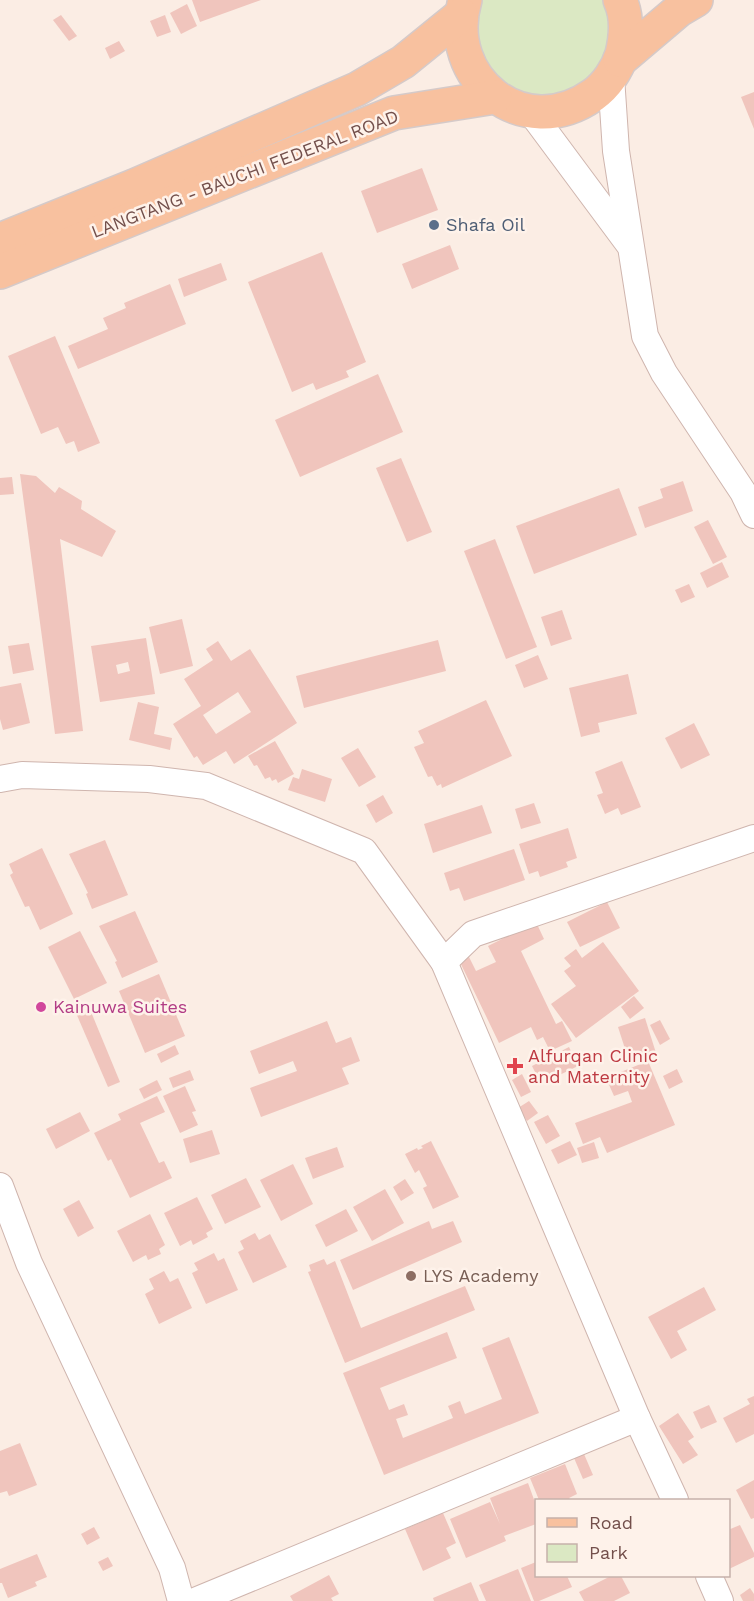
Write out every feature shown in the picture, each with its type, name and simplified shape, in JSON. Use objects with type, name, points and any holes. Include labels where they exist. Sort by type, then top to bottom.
[{"type":"main road","points":[[615,68],[625,42],[626,24],[620,0]]},
{"type":"main road","points":[[463,7],[460,34],[463,52],[470,69],[481,84],[495,97],[512,106],[530,111],[548,112],[566,109],[599,91],[615,68],[679,10],[696,0]]},
{"type":"main road","name":"LANGTANG - BAUCHI FEDERAL ROAD","points":[[0,240],[134,186],[357,89],[403,62],[463,7]]},
{"type":"main road","name":"LANGTANG - BAUCHI FEDERAL ROAD","points":[[0,272],[394,113],[495,97]]},
{"type":"street","points":[[615,68],[616,151],[645,336],[664,373],[743,492],[754,515]]},
{"type":"street","points":[[530,111],[631,246]]},
{"type":"street","points":[[0,779],[22,776],[149,779],[206,786],[364,851],[444,962],[637,1418],[675,1499]]},
{"type":"street","points":[[444,962],[473,934],[754,838]]},
{"type":"street","points":[[0,1186],[29,1263],[172,1568],[181,1601]]},
{"type":"street","points":[[195,1601],[637,1418]]},
{"type":"street","points":[[710,1577],[720,1601]]},
{"type":"green space","points":[[477,0],[609,0],[616,29],[601,74],[561,100],[514,96],[479,64]]},
{"type":"building","points":[[192,0],[261,0],[200,22]]},
{"type":"building","points":[[187,4],[197,26],[181,34],[170,13]]},
{"type":"building","points":[[61,15],[77,36],[69,41],[53,20]]},
{"type":"building","points":[[165,15],[171,32],[157,37],[150,21]]},
{"type":"building","points":[[119,41],[125,51],[110,59],[105,48]]},
{"type":"building","points":[[754,92],[754,129],[741,97]]},
{"type":"building","points":[[422,168],[438,210],[377,233],[361,191]]},
{"type":"building","points":[[450,245],[459,269],[412,289],[402,264]]},
{"type":"building","points":[[322,252],[366,362],[346,371],[349,377],[316,390],[313,383],[292,392],[248,282]]},
{"type":"building","points":[[221,263],[227,280],[184,297],[178,279]]},
{"type":"building","points":[[170,284],[186,324],[78,369],[68,346],[108,329],[103,318],[126,308],[124,303]]},
{"type":"building","points":[[55,336],[100,443],[78,452],[74,441],[66,444],[58,427],[41,434],[8,356]]},
{"type":"building","points":[[378,374],[403,432],[300,477],[275,420]]},
{"type":"building","points":[[401,458],[432,532],[407,542],[376,468]]},
{"type":"building","points":[[20,474],[36,476],[55,493],[59,487],[82,501],[81,509],[116,531],[102,557],[60,539],[83,731],[55,734]]},
{"type":"building","points":[[12,477],[14,494],[0,495],[0,478]]},
{"type":"building","points":[[683,481],[693,511],[645,528],[638,507],[663,498],[660,489]]},
{"type":"building","points":[[619,488],[637,535],[534,574],[516,526]]},
{"type":"building","points":[[708,520],[727,557],[713,564],[694,527]]},
{"type":"building","points":[[495,539],[537,647],[506,659],[464,551]]},
{"type":"building","points":[[722,562],[729,577],[707,588],[700,573]]},
{"type":"building","points":[[689,584],[695,597],[681,603],[675,590]]},
{"type":"building","points":[[562,610],[572,639],[551,646],[541,617]]},
{"type":"building","points":[[182,619],[193,666],[160,674],[149,627]]},
{"type":"building","points":[[146,638],[155,694],[100,702],[91,646]],"holes":[[[128,662],[130,671],[118,674],[116,665]]]},
{"type":"building","points":[[438,640],[446,671],[304,708],[296,676]]},
{"type":"building","points":[[218,641],[231,661],[250,649],[297,723],[234,764],[226,751],[203,765],[197,756],[194,758],[173,724],[201,706],[184,679],[213,660],[206,649]],"holes":[[[238,692],[251,712],[216,734],[203,715]]]},
{"type":"building","points":[[29,643],[34,670],[13,674],[8,646]]},
{"type":"building","points":[[538,655],[548,679],[524,688],[515,665]]},
{"type":"building","points":[[628,674],[637,714],[598,723],[600,732],[581,737],[569,688]]},
{"type":"building","points":[[21,683],[30,723],[3,730],[0,719],[0,687]]},
{"type":"building","points":[[486,700],[512,756],[442,788],[441,784],[437,786],[432,776],[428,777],[414,747],[424,743],[418,731]]},
{"type":"building","points":[[138,702],[159,707],[154,734],[172,738],[170,750],[129,740]]},
{"type":"building","points":[[694,723],[710,755],[681,769],[665,738]]},
{"type":"building","points":[[275,741],[294,774],[278,783],[276,779],[272,781],[270,777],[265,779],[257,765],[254,766],[248,756]]},
{"type":"building","points":[[358,748],[376,777],[359,787],[341,758]]},
{"type":"building","points":[[622,761],[641,807],[621,815],[618,808],[605,814],[597,795],[603,793],[595,772]]},
{"type":"building","points":[[302,769],[332,779],[325,802],[288,790],[293,777],[299,779]]},
{"type":"building","points":[[383,795],[393,813],[376,823],[366,805]]},
{"type":"building","points":[[534,803],[541,823],[521,829],[515,809]]},
{"type":"building","points":[[482,805],[492,833],[433,853],[424,824]]},
{"type":"building","points":[[568,828],[577,858],[566,862],[568,867],[540,877],[538,871],[529,874],[519,844]]},
{"type":"building","points":[[105,840],[128,895],[92,909],[86,894],[88,893],[69,854]]},
{"type":"building","points":[[42,848],[73,914],[40,930],[29,906],[25,907],[10,875],[13,873],[9,864]]},
{"type":"building","points":[[514,849],[525,880],[464,901],[459,888],[450,891],[444,873]]},
{"type":"building","points":[[607,902],[620,928],[580,947],[567,922]]},
{"type":"building","points":[[135,911],[158,962],[122,978],[115,962],[117,961],[99,926]]},
{"type":"building","points":[[536,922],[544,939],[521,951],[556,1024],[562,1021],[572,1041],[550,1051],[543,1037],[537,1040],[531,1027],[499,1043],[458,958],[467,953],[476,971],[496,962],[488,946]]},
{"type":"building","points":[[80,931],[107,983],[74,999],[48,947]]},
{"type":"building","points":[[603,942],[639,991],[576,1038],[551,1004],[576,986],[564,971],[571,966],[564,958],[576,949],[582,958]]},
{"type":"building","points":[[159,974],[185,1036],[145,1053],[119,991]]},
{"type":"building","points":[[634,996],[644,1008],[630,1019],[621,1007]]},
{"type":"building","points":[[89,1007],[120,1082],[108,1087],[76,1013]]},
{"type":"building","points":[[645,1018],[656,1053],[629,1061],[618,1027]]},
{"type":"building","points":[[660,1020],[670,1039],[660,1045],[650,1025]]},
{"type":"building","points":[[327,1021],[336,1043],[351,1037],[360,1061],[342,1068],[349,1084],[261,1117],[250,1088],[297,1071],[293,1061],[259,1074],[250,1051]]},
{"type":"building","points":[[175,1045],[179,1054],[161,1063],[157,1054]]},
{"type":"building","points":[[569,1047],[578,1066],[541,1084],[532,1066]]},
{"type":"building","points":[[648,1061],[675,1125],[607,1153],[600,1137],[583,1144],[575,1123],[632,1102],[628,1091],[614,1096],[606,1078]]},
{"type":"building","points":[[677,1069],[683,1082],[669,1089],[663,1076]]},
{"type":"building","points":[[190,1070],[194,1080],[173,1088],[169,1078]]},
{"type":"building","points":[[522,1074],[531,1092],[521,1097],[512,1080]]},
{"type":"building","points":[[157,1080],[162,1090],[144,1099],[139,1089]]},
{"type":"building","points":[[185,1086],[196,1111],[192,1112],[198,1125],[180,1133],[163,1096]]},
{"type":"building","points":[[157,1096],[165,1112],[140,1123],[159,1163],[164,1161],[172,1178],[130,1198],[111,1159],[108,1161],[94,1133],[121,1120],[118,1114]]},
{"type":"building","points":[[529,1101],[538,1113],[527,1121],[518,1108]]},
{"type":"building","points":[[80,1112],[90,1131],[56,1149],[46,1129]]},
{"type":"building","points":[[548,1115],[560,1136],[546,1144],[534,1122]]},
{"type":"building","points":[[212,1130],[220,1154],[190,1163],[183,1139]]},
{"type":"building","points":[[431,1141],[459,1197],[433,1209],[423,1188],[427,1186],[419,1170],[415,1173],[405,1154],[417,1148],[418,1150],[423,1148],[421,1146]]},
{"type":"building","points":[[570,1141],[577,1155],[558,1164],[551,1150]]},
{"type":"building","points":[[594,1142],[599,1158],[582,1163],[577,1148]]},
{"type":"building","points":[[337,1147],[344,1167],[313,1179],[305,1158]]},
{"type":"building","points":[[293,1164],[313,1204],[281,1221],[260,1180]]},
{"type":"building","points":[[246,1178],[261,1207],[225,1224],[211,1195]]},
{"type":"building","points":[[405,1179],[414,1193],[401,1201],[393,1187]]},
{"type":"building","points":[[385,1189],[404,1223],[372,1241],[353,1207]]},
{"type":"building","points":[[197,1197],[213,1229],[206,1233],[208,1237],[193,1245],[191,1240],[180,1246],[164,1213]]},
{"type":"building","points":[[79,1200],[94,1228],[78,1237],[63,1209]]},
{"type":"building","points":[[346,1209],[358,1231],[326,1247],[315,1225]]},
{"type":"building","points":[[150,1214],[165,1245],[159,1249],[161,1254],[148,1260],[146,1255],[133,1262],[117,1231]]},
{"type":"building","points":[[429,1221],[432,1229],[453,1221],[462,1242],[353,1290],[340,1260]]},
{"type":"building","points":[[255,1233],[259,1240],[270,1234],[287,1267],[253,1283],[238,1252],[244,1249],[240,1241]]},
{"type":"building","points":[[214,1253],[218,1261],[224,1258],[238,1290],[206,1304],[192,1273],[198,1270],[194,1263]]},
{"type":"building","points":[[324,1259],[327,1265],[335,1261],[361,1328],[465,1286],[475,1310],[345,1363],[308,1272],[311,1271],[309,1265]]},
{"type":"building","points":[[164,1271],[170,1282],[178,1278],[192,1308],[159,1324],[145,1294],[154,1289],[149,1279]]},
{"type":"building","points":[[704,1287],[716,1310],[677,1331],[687,1350],[671,1359],[648,1317]]},
{"type":"building","points":[[447,1332],[457,1358],[380,1388],[389,1410],[404,1404],[408,1415],[396,1419],[403,1438],[453,1418],[448,1406],[460,1401],[465,1414],[502,1399],[482,1348],[509,1337],[539,1413],[384,1475],[343,1373]]},
{"type":"building","points":[[754,1396],[754,1434],[736,1443],[723,1418],[750,1404],[747,1399]]},
{"type":"building","points":[[709,1405],[717,1422],[701,1429],[693,1412]]},
{"type":"building","points":[[678,1413],[694,1437],[688,1441],[698,1455],[683,1464],[659,1426]]},
{"type":"building","points":[[20,1443],[37,1485],[9,1496],[7,1491],[0,1493],[0,1451]]},
{"type":"building","points":[[584,1454],[593,1475],[583,1479],[574,1458]]},
{"type":"building","points":[[565,1464],[577,1494],[570,1499],[539,1499],[530,1478]]},
{"type":"building","points":[[754,1480],[754,1518],[751,1519],[736,1490]]},
{"type":"building","points":[[528,1483],[535,1502],[535,1524],[504,1536],[506,1541],[466,1558],[450,1519],[490,1502],[500,1524],[490,1498]]},
{"type":"building","points":[[443,1513],[456,1543],[446,1548],[451,1558],[423,1571],[405,1529]]},
{"type":"building","points":[[740,1525],[754,1557],[730,1569],[730,1529]]},
{"type":"building","points":[[94,1527],[100,1538],[87,1545],[81,1534]]},
{"type":"building","points":[[37,1554],[47,1577],[35,1582],[37,1586],[8,1598],[0,1583],[0,1569]]},
{"type":"building","points":[[108,1557],[113,1566],[103,1571],[98,1562]]},
{"type":"building","points":[[535,1562],[535,1577],[567,1577],[572,1587],[534,1601],[521,1568]]},
{"type":"building","points":[[518,1569],[531,1601],[486,1601],[479,1585]]},
{"type":"building","points":[[329,1575],[339,1594],[331,1598],[333,1601],[293,1601],[290,1596]]},
{"type":"building","points":[[609,1577],[622,1577],[630,1593],[614,1601],[584,1601],[579,1592]]},
{"type":"building","points":[[471,1582],[479,1601],[434,1601],[433,1598]]},
{"type":"building","points":[[750,1588],[754,1594],[754,1601],[743,1601],[740,1595]]},
{"type":"place","name":"Shafa Oil","points":[[434,225]]},
{"type":"place","name":"Kainuwa Suites","points":[[41,1007]]},
{"type":"place","name":"Alfurqan Clinic and Maternity","points":[[515,1066]]},
{"type":"place","name":"LYS Academy","points":[[411,1276]]}]
